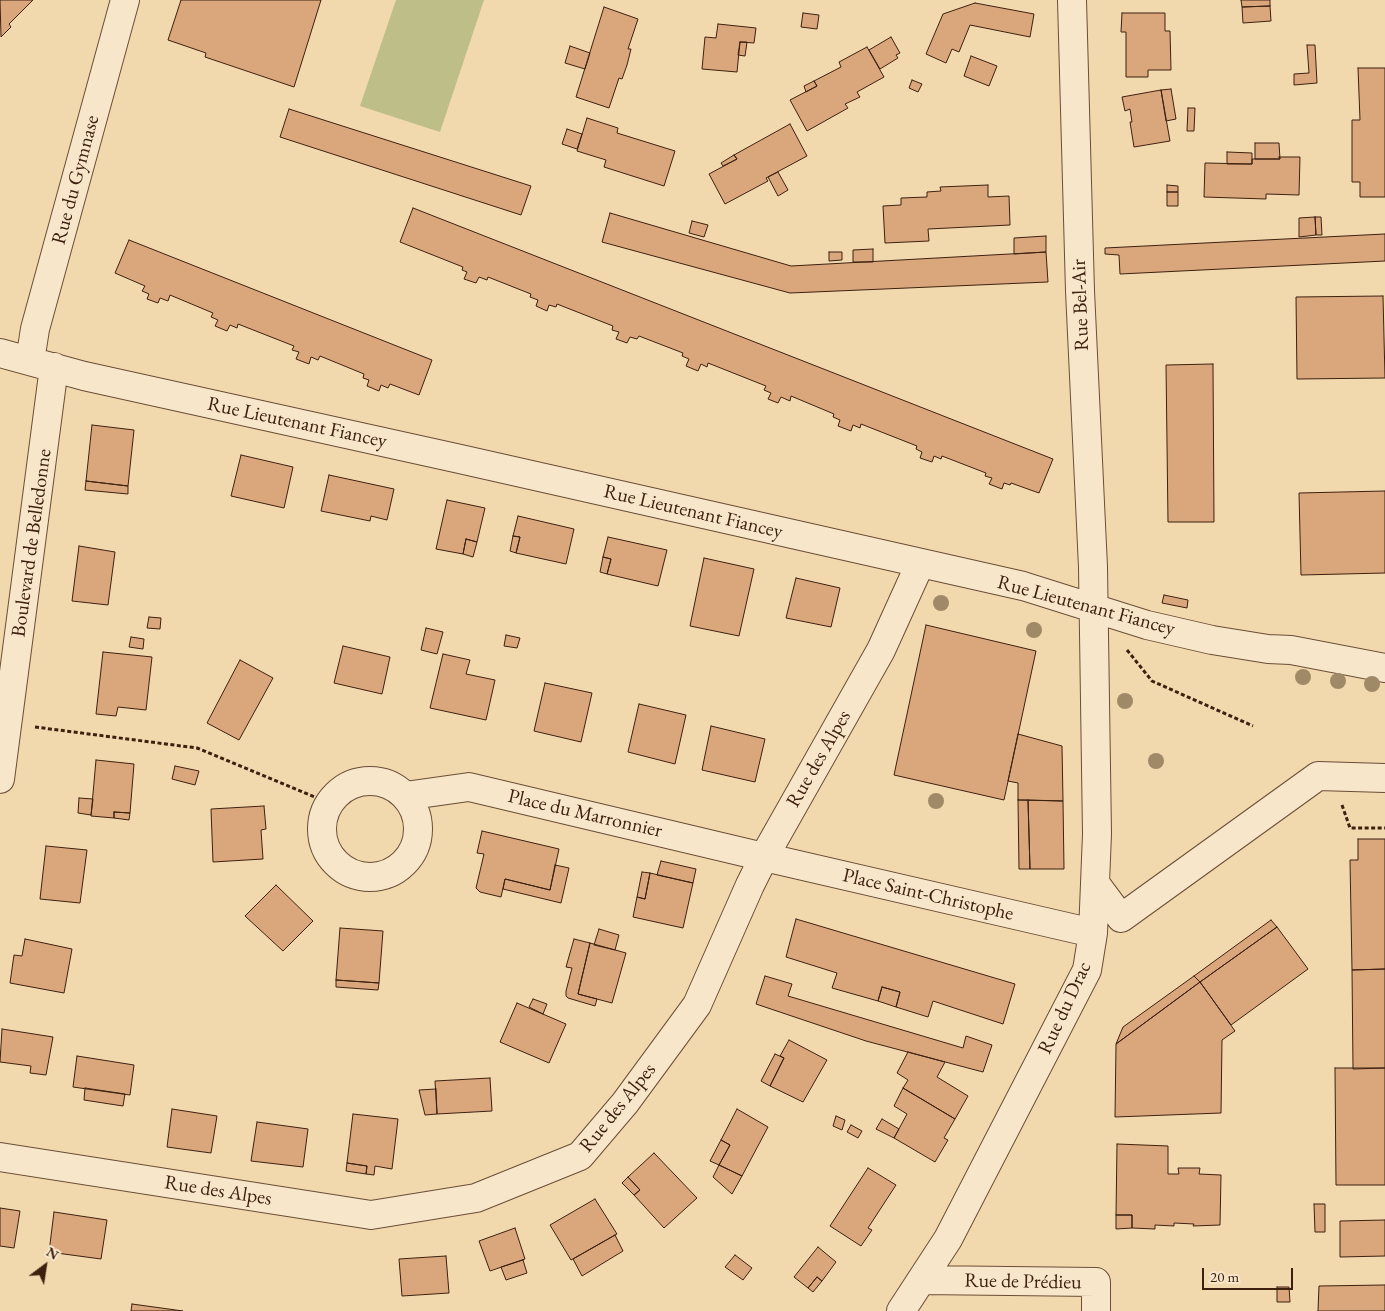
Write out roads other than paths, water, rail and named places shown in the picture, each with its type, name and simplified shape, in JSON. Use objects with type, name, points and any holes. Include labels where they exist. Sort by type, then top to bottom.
[{"type":"street","name":"Rue du Gymnase","points":[[42,364],[38,319],[125,0]]},
{"type":"street","name":"Rue Bel-Air","points":[[1072,0],[1080,281],[1094,609]]},
{"type":"street","name":"Rue Lieutenant Fiancey","points":[[0,354],[84,376],[1023,586],[1147,625],[1212,640],[1268,649],[1291,650],[1385,668]]},
{"type":"street","name":"Boulevard de Belledonne","points":[[0,779],[8,724],[42,364]]},
{"type":"street","name":"Rue des Alpes","points":[[0,1157],[371,1215],[476,1198],[580,1156],[625,1103],[698,1005],[764,857],[881,650],[920,564]]},
{"type":"street","name":"Rue du Drac","points":[[901,1311],[948,1239],[1087,970],[1093,933],[1097,834],[1094,609]]},
{"type":"street","points":[[1095,883],[1121,918],[1318,776],[1385,778]]},
{"type":"street","points":[[366,781],[380,782],[394,787],[405,796],[413,808],[418,824],[417,841],[410,857],[398,869],[383,876],[366,878],[350,874],[336,864],[326,851],[321,835],[322,818],[329,802],[339,792],[352,784],[366,781]]},
{"type":"street","name":"Place du Marronnier","points":[[405,796],[469,787],[764,857]]},
{"type":"street","name":"Place Saint-Christophe","points":[[764,857],[1093,933]]},
{"type":"street","name":"Rue de Prédieu","points":[[922,1280],[1096,1282],[1096,1311]]}]
